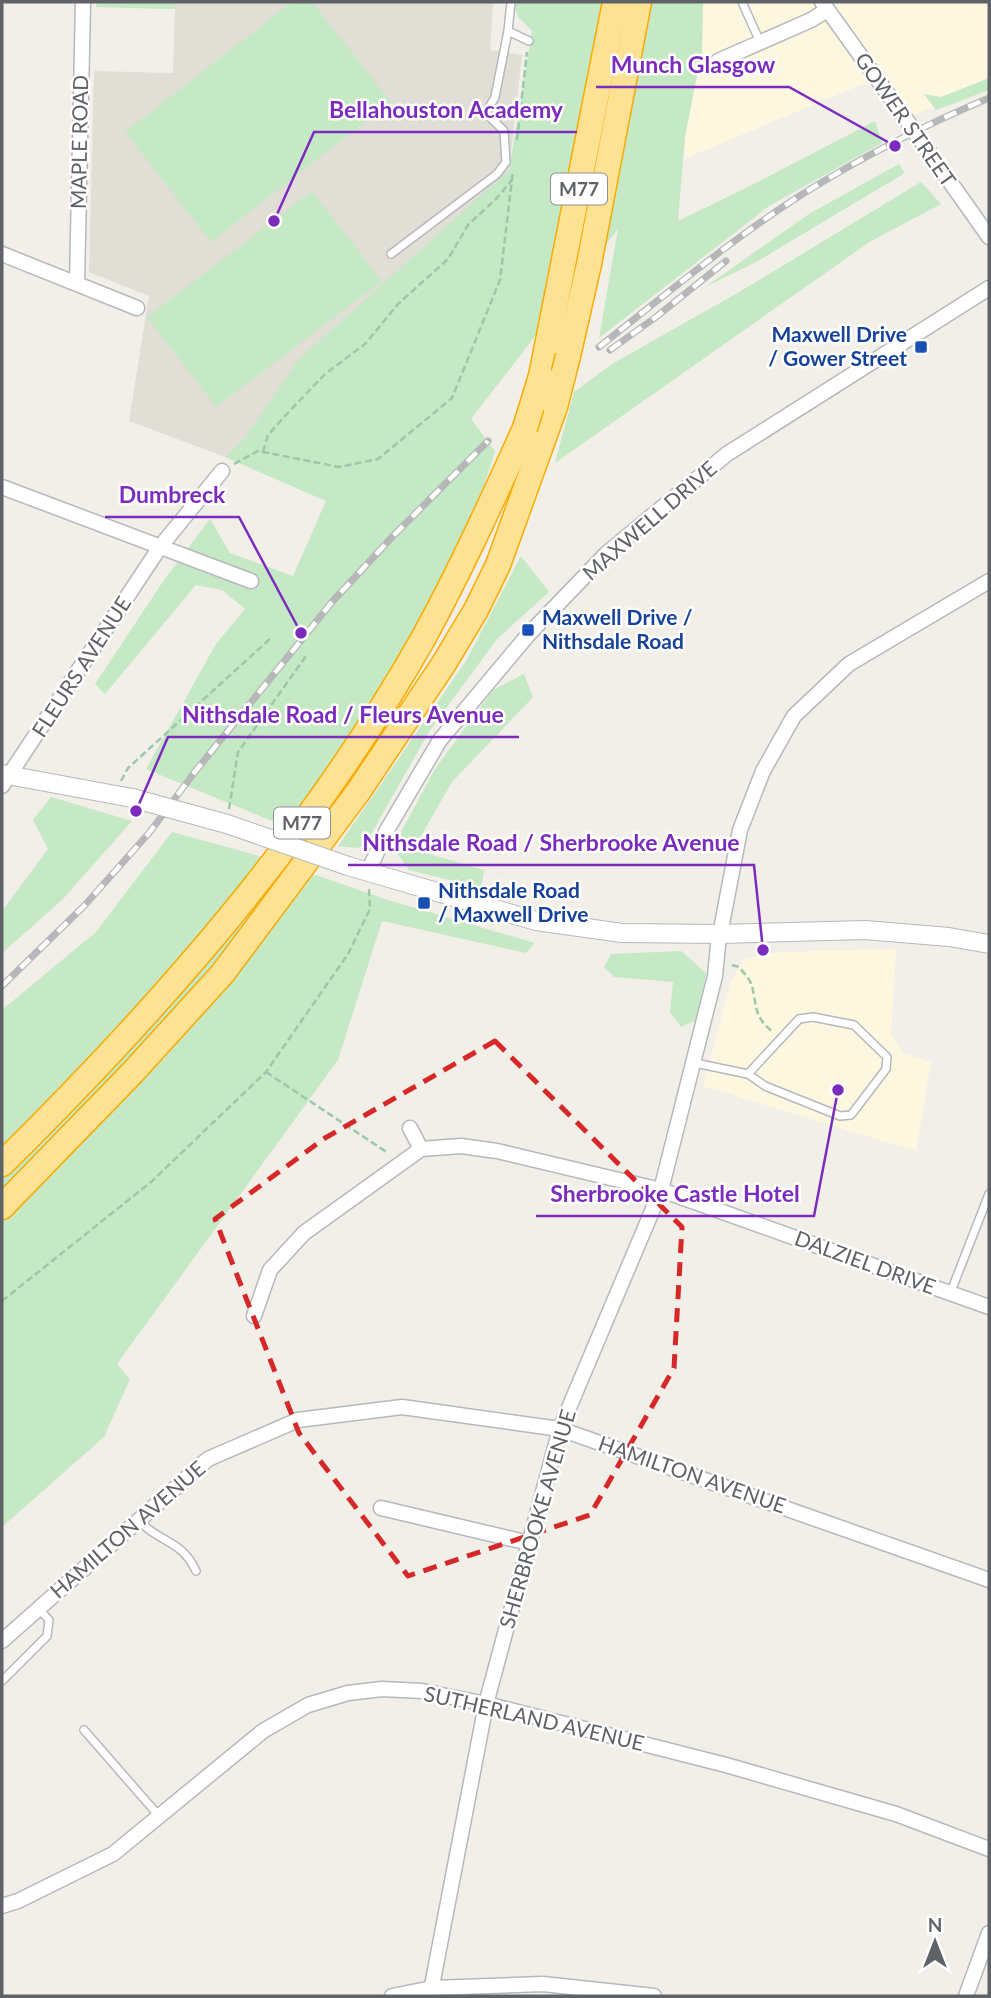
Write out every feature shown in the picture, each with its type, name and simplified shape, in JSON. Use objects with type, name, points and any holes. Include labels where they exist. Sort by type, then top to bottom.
[{"type":"highway","name":"M77","points":[[2,1164],[118,1045],[247,896],[358,743],[423,639],[449,590],[525,428],[541,376],[615,2]]},
{"type":"highway","name":"M77","points":[[2,1207],[133,1072],[223,973],[358,793],[476,610],[498,565],[555,407],[589,264],[639,2]]},
{"type":"highway","name":"M77","points":[[625,76],[647,2]]},
{"type":"highway","name":"M77","points":[[2,1152],[118,1045]]},
{"type":"street","name":"MAPLE ROAD","points":[[77,283],[83,2]]},
{"type":"street","points":[[718,61],[811,20],[824,6]]},
{"type":"street","name":"GOWER STREET","points":[[824,6],[989,237]]},
{"type":"street","points":[[2,254],[137,308]]},
{"type":"street","name":"MAXWELL DRIVE","points":[[368,872],[387,830],[440,740],[528,635],[607,553],[727,454],[989,288]]},
{"type":"street","name":"FLEURS AVENUE","points":[[5,778],[160,547],[222,471]]},
{"type":"street","points":[[2,487],[251,581]]},
{"type":"street","name":"SHERBROOKE AVENUE","points":[[431,1992],[486,1704],[529,1543],[560,1429],[661,1190],[695,1063],[717,961],[740,830],[762,771],[794,716],[849,664],[989,581]]},
{"type":"street","points":[[5,778],[132,798],[227,824],[348,866],[536,921],[622,933],[721,934],[865,930],[949,937],[989,944]]},
{"type":"street","points":[[254,1316],[270,1270],[304,1233],[421,1149],[410,1128]]},
{"type":"street","name":"DALZIEL DRIVE","points":[[421,1149],[461,1146],[497,1151],[661,1190],[989,1307]]},
{"type":"street","name":"HAMILTON AVENUE","points":[[2,1641],[208,1459],[298,1420],[402,1407],[560,1429],[989,1580]]},
{"type":"street","points":[[381,1508],[529,1543]]},
{"type":"street","name":"SUTHERLAND AVENUE","points":[[2,1906],[18,1901],[113,1854],[263,1731],[308,1705],[348,1693],[382,1689],[422,1691],[486,1704],[726,1765],[883,1810],[989,1849]]},
{"type":"street","points":[[966,1996],[989,1933]]},
{"type":"street","points":[[391,1996],[543,1984],[654,1996]]},
{"type":"lane","points":[[391,254],[497,174],[506,162],[504,131],[486,113],[495,97],[511,2]]},
{"type":"lane","points":[[742,2],[760,42]]},
{"type":"lane","points":[[508,31],[529,41]]},
{"type":"lane","points":[[695,1063],[748,1074],[765,1086],[840,1116],[851,1115],[886,1069],[887,1057],[853,1025],[813,1017],[799,1019],[748,1074]]},
{"type":"lane","points":[[950,1294],[989,1194]]},
{"type":"lane","points":[[138,1520],[156,1535],[180,1547],[196,1571]]},
{"type":"lane","points":[[2,1681],[47,1636],[49,1620],[38,1608]]},
{"type":"lane","points":[[83,1730],[159,1816]]},
{"type":"path","points":[[516,152],[529,41]]},
{"type":"path","points":[[222,471],[258,451],[339,467],[378,458],[452,398],[500,280],[514,166]]},
{"type":"path","points":[[263,452],[268,435],[285,416],[324,375],[366,343],[398,304],[448,260],[468,225],[512,180]]},
{"type":"path","points":[[119,784],[128,768],[271,638]]},
{"type":"path","points":[[229,812],[238,752],[306,656]]},
{"type":"path","points":[[2,1301],[150,1182],[266,1072],[348,954],[370,909],[368,872]]},
{"type":"path","points":[[717,961],[739,967],[751,983],[754,1007],[762,1023],[781,1038]]},
{"type":"path","points":[[266,1072],[403,1163]]},
{"type":"highlighted area","points":[[495,1041],[682,1227],[674,1368],[590,1515],[408,1576],[299,1433],[215,1219],[325,1138]]},
{"type":"shaded area","points":[[97,2],[493,2],[490,50],[522,55],[509,170],[225,457],[129,421],[149,296],[89,272],[94,71],[173,73],[175,9],[96,7]]},
{"type":"shaded area","points":[[703,2],[989,2],[989,85],[906,118],[877,78],[684,159],[685,137],[702,50]]},
{"type":"shaded area","points":[[896,949],[891,1034],[904,1054],[931,1062],[916,1151],[703,1086],[731,982],[743,959],[781,952]]},
{"type":"green space","points":[[97,2],[175,2],[175,9],[96,7]]},
{"type":"green space","points":[[292,2],[312,2],[391,102],[211,242],[125,132]]},
{"type":"green space","points":[[514,2],[703,2],[702,50],[685,137],[678,221],[875,121],[882,143],[769,206],[599,338],[618,229],[471,419],[495,451],[473,523],[390,683],[289,828],[146,769],[216,644],[245,609],[222,590],[196,585],[105,694],[95,684],[164,580],[210,519],[230,553],[293,576],[326,501],[225,457],[246,436],[298,360],[509,170],[532,31],[518,17]]},
{"type":"green space","points":[[989,78],[989,90],[936,110],[924,94],[941,97]]},
{"type":"green space","points":[[899,164],[905,173],[756,262],[705,287],[809,214]]},
{"type":"green space","points":[[921,182],[941,204],[871,241],[555,463],[574,392],[612,364],[741,291]]},
{"type":"green space","points":[[312,191],[382,281],[216,407],[147,317]]},
{"type":"green space","points":[[521,556],[549,592],[497,639],[430,730],[365,845],[358,848],[338,846],[466,661]]},
{"type":"green space","points":[[524,674],[533,697],[452,782],[421,836],[426,853],[484,870],[481,888],[409,870],[397,853],[400,834],[435,769],[493,690]]},
{"type":"green space","points":[[51,797],[132,821],[62,900],[2,953],[2,911],[48,849],[33,820]]},
{"type":"green space","points":[[172,832],[267,858],[388,900],[535,943],[526,953],[382,921],[338,1060],[117,1364],[130,1379],[104,1437],[2,1527],[2,1010],[96,932]]},
{"type":"green space","points":[[681,951],[706,973],[697,1020],[681,1027],[670,1012],[673,982],[614,977],[604,967],[611,954]]},
{"type":"railway","points":[[599,347],[728,246],[809,190],[897,141],[989,98]]},
{"type":"railway","points":[[610,350],[726,261]]},
{"type":"railway","points":[[2,986],[84,906],[149,833],[332,602],[393,536],[488,441]]},
{"type":"place","name":"Munch Glasgow","points":[[895,146]]},
{"type":"place","name":"Bellahouston Academy","points":[[274,221]]},
{"type":"place","name":"Maxwell Drive / Gower Street","points":[[921,347]]},
{"type":"place","name":"Maxwell Drive / Nithsdale Road","points":[[528,630]]},
{"type":"place","name":"Dumbreck","points":[[301,633]]},
{"type":"place","name":"Nithsdale Road / Fleurs Avenue","points":[[136,811]]},
{"type":"place","name":"Nithsdale Road / Maxwell Drive","points":[[424,903]]},
{"type":"place","name":"Nithsdale Road / Sherbrooke Avenue","points":[[763,950]]},
{"type":"place","name":"Sherbrooke Castle Hotel","points":[[838,1090]]}]
